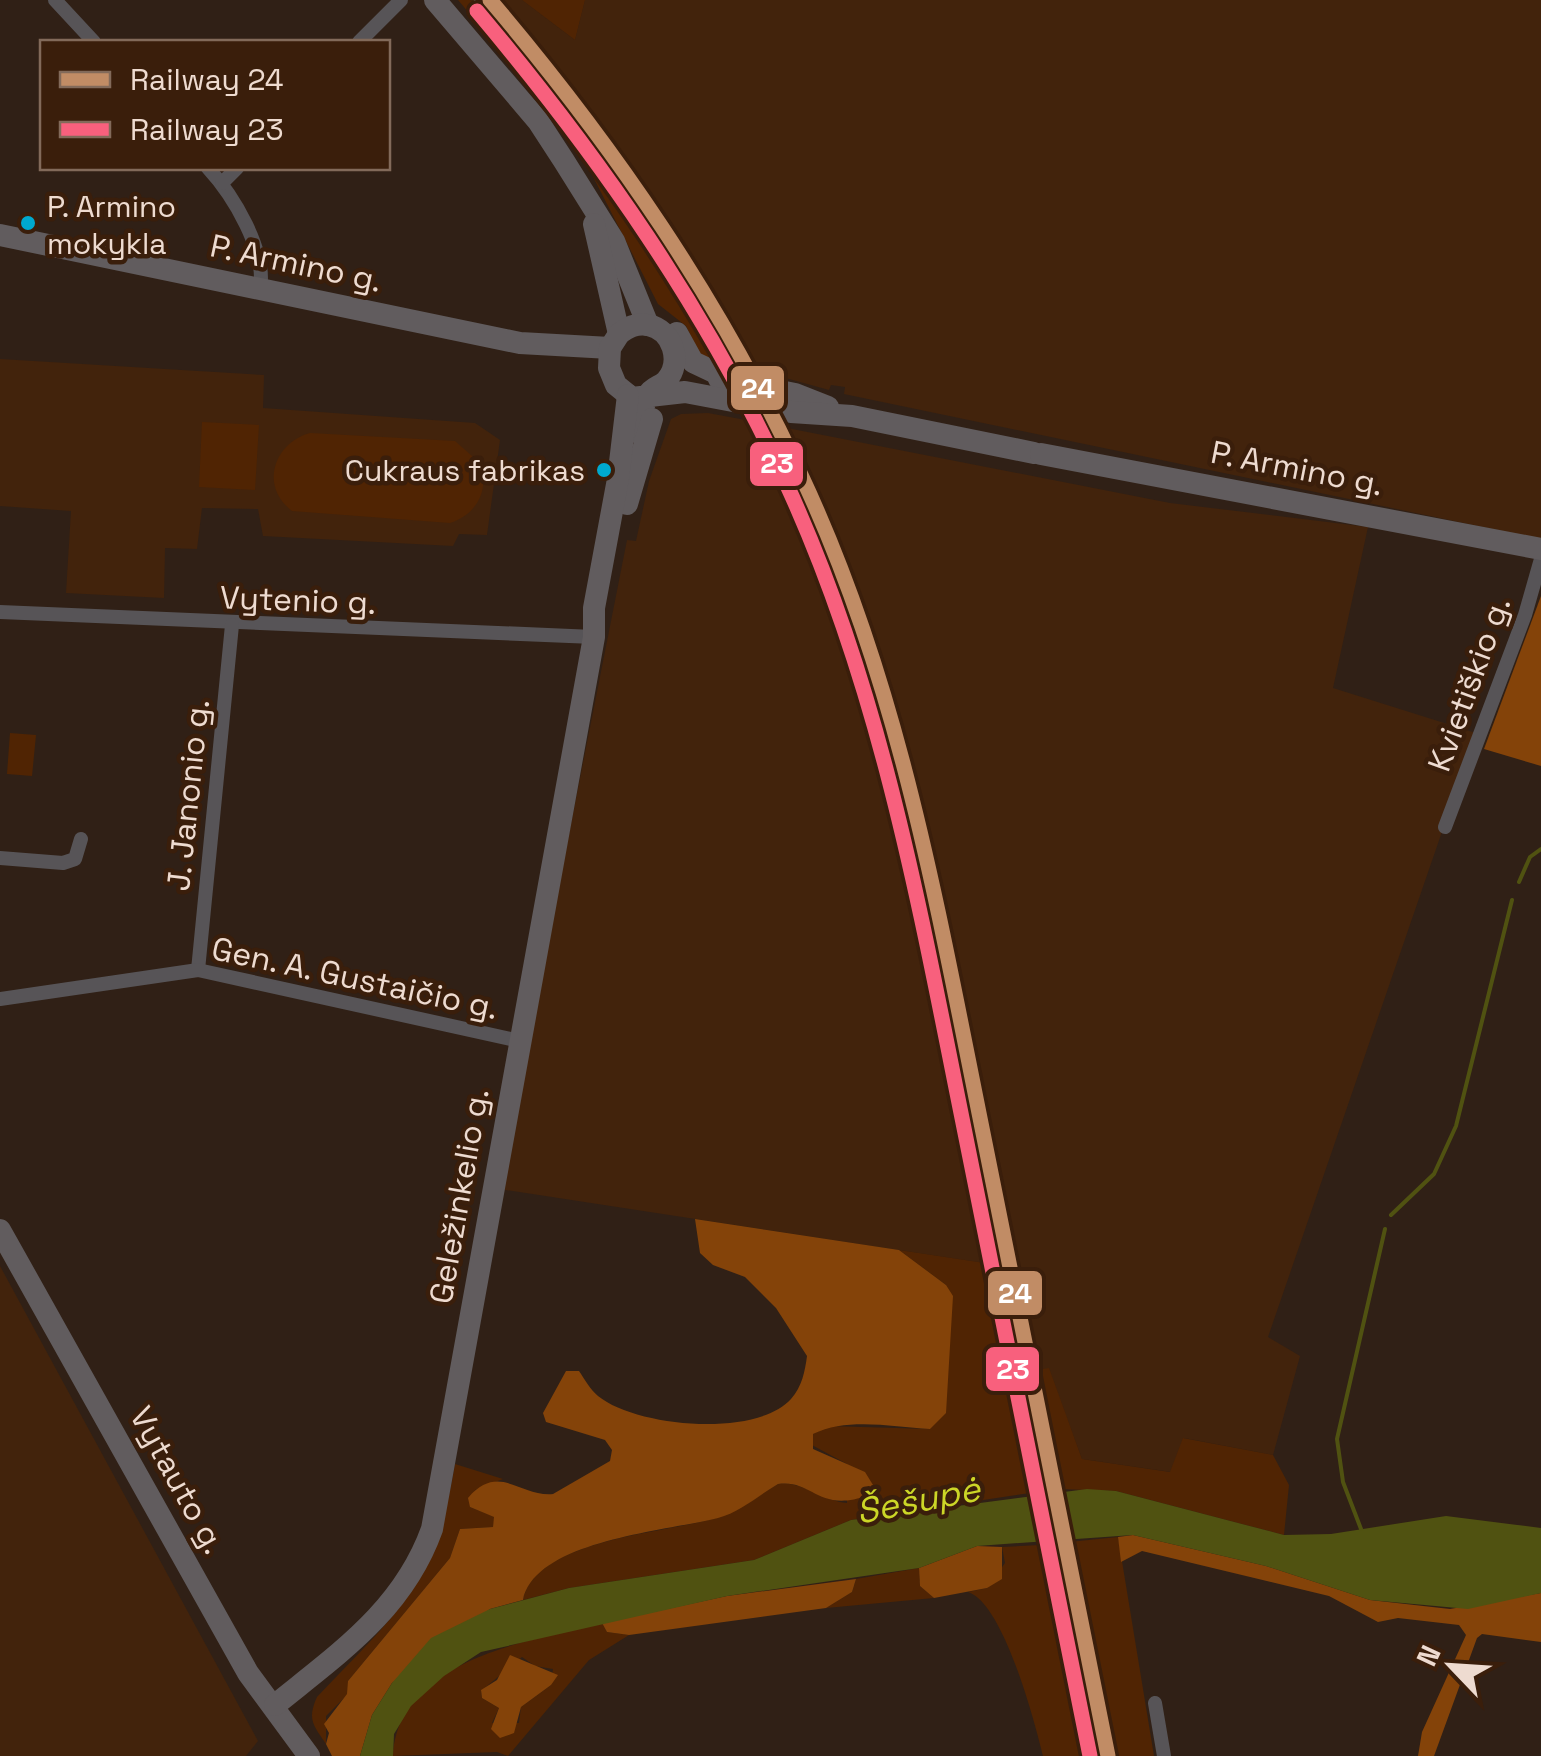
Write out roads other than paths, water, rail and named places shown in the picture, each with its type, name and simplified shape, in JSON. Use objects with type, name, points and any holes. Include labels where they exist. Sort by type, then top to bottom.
[{"type":"main road","points":[[435,0],[538,122],[587,201],[607,242],[623,346],[668,336],[654,387]]},
{"type":"main road","name":"P. Armino g.","points":[[0,235],[520,343],[547,354],[623,346],[632,385],[677,392],[794,394],[852,416],[1541,550]]},
{"type":"main road","points":[[607,242],[630,262],[648,306],[675,330],[689,358],[729,390]]},
{"type":"main road","name":"P. Armino g.","points":[[654,387],[698,375],[729,390]]},
{"type":"main road","name":"Geležinkelio g.","points":[[594,638],[606,609],[654,387]]},
{"type":"main road","name":"Geležinkelio g.","points":[[275,1705],[379,1619],[408,1583],[425,1550],[439,1498],[594,638],[594,608],[654,387]]},
{"type":"main road","name":"Vytauto g.","points":[[0,1230],[248,1672],[309,1755]]},
{"type":"street","points":[[55,0],[92,40]]},
{"type":"street","points":[[362,40],[401,0]]},
{"type":"street","points":[[210,170],[222,183],[263,274],[260,289]]},
{"type":"street","points":[[222,183],[235,170]]},
{"type":"street","name":"Kvietiškio g.","points":[[1446,827],[1525,615],[1541,559]]},
{"type":"street","name":"Vytenio g.","points":[[0,612],[594,638]]},
{"type":"street","name":"J. Janonio g.","points":[[198,970],[232,625]]},
{"type":"street","points":[[0,858],[63,862],[80,852],[81,839]]},
{"type":"street","name":"Gen. A. Gustaičio g.","points":[[0,999],[198,970],[520,1041]]},
{"type":"street","points":[[1156,1702],[1164,1756]]},
{"type":"waterway","points":[[1519,882],[1530,857],[1541,849]]},
{"type":"waterway","points":[[1391,1215],[1434,1174],[1456,1126],[1512,900]]},
{"type":"waterway","points":[[1361,1529],[1343,1482],[1337,1439],[1385,1229]]},
{"type":"railway","points":[[478,0],[584,123],[644,207],[729,348],[804,501],[853,629],[906,807],[992,1269],[1093,1756]]},
{"type":"rail line","name":"24","points":[[490,0],[622,168],[700,286],[736,347],[801,475],[863,630],[910,788],[929,869],[1108,1756]]},
{"type":"rail line","name":"23","points":[[477,11],[608,179],[686,296],[786,483],[847,637],[912,875],[1090,1756]]},
{"type":"place","name":"P. Armino mokykla","points":[[28,223]]},
{"type":"place","name":"Cukraus fabrikas","points":[[604,470]]},
{"type":"water label","name":"Šešupė","points":[[918,1500]]}]
